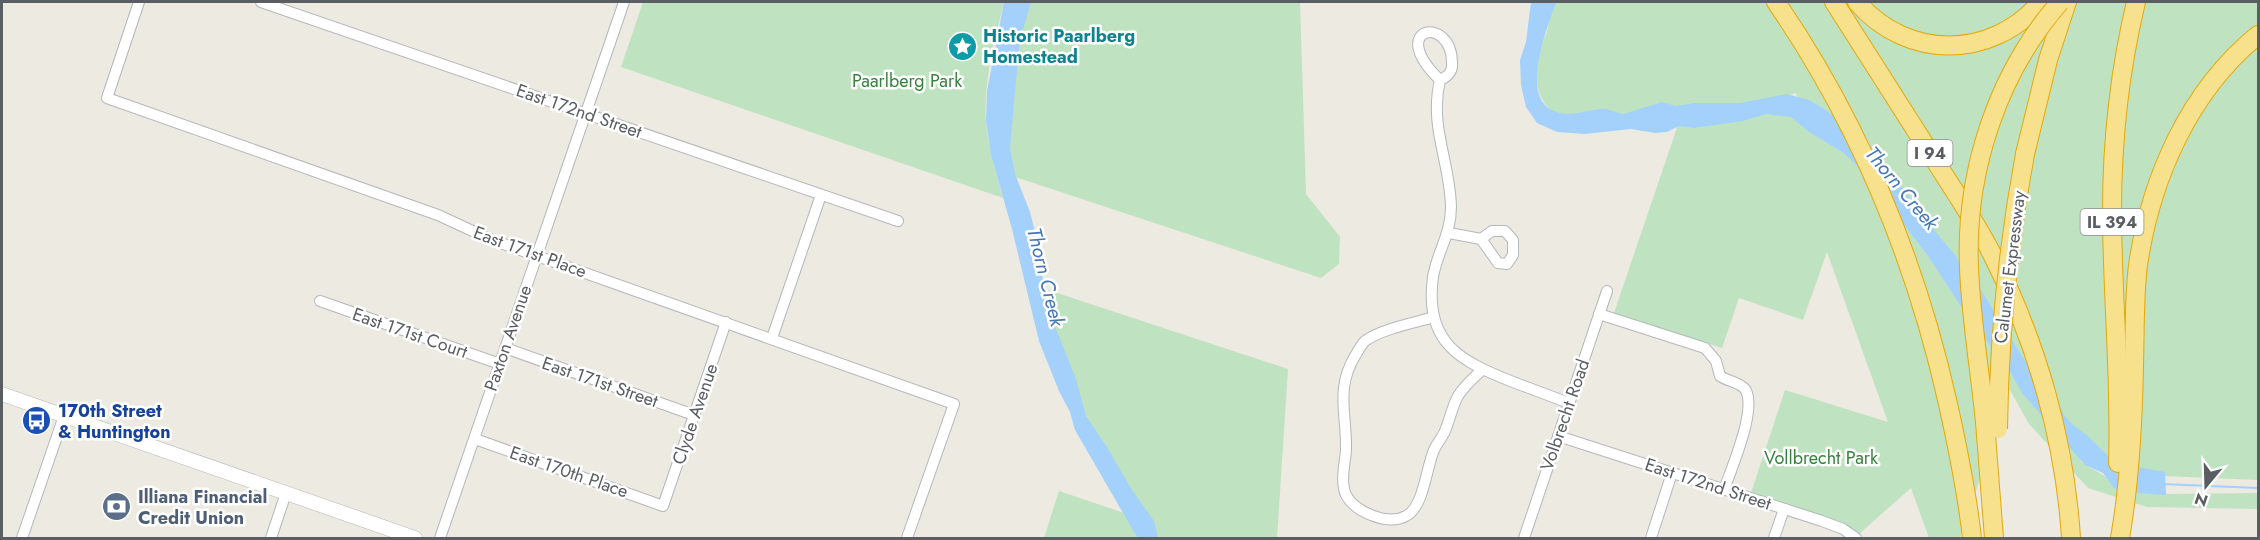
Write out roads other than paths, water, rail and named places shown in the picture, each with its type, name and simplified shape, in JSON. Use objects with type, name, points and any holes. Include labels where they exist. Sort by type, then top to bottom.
[{"type":"highway","points":[[1776,2],[1815,63],[1858,144],[1900,238],[1940,368],[1960,456],[1972,538]]},
{"type":"highway","name":"I 94","points":[[1834,2],[1992,255],[2017,309],[2034,354],[2058,442],[2066,484],[2071,538]]},
{"type":"highway","points":[[1857,2],[1876,21],[1899,34],[1918,42],[1946,46],[1976,43],[2001,33],[2023,19],[2041,2]]},
{"type":"highway","points":[[1994,538],[1992,426],[1969,269],[1969,237],[1977,170],[1996,105],[2013,70],[2028,44],[2060,2]]},
{"type":"highway","name":"Calumet Expressway","points":[[2001,538],[1992,426],[2015,207],[2025,154],[2048,60],[2067,2]]},
{"type":"highway","name":"IL 394","points":[[2125,447],[2119,393],[2112,209],[2119,98],[2136,2]]},
{"type":"highway","points":[[2120,538],[2137,280],[2150,211],[2168,160],[2190,113],[2225,67],[2259,35]]},
{"type":"highway","points":[[2114,538],[2121,503]]},
{"type":"street","name":"East 171st Place","points":[[139,2],[107,98],[438,215],[479,235],[536,256],[954,404],[907,538]]},
{"type":"street","name":"East 172nd Street","points":[[261,2],[898,221]]},
{"type":"street","name":"Paxton Avenue","points":[[440,538],[624,2]]},
{"type":"street","points":[[1440,80],[1436,121],[1450,196],[1449,233],[1433,276],[1434,317],[1440,332],[1451,348],[1465,360],[1482,370],[1569,404]]},
{"type":"street","points":[[772,338],[821,195]]},
{"type":"street","points":[[1449,233],[1481,239]]},
{"type":"street","name":"Volbrecht Road","points":[[1524,538],[1607,291]]},
{"type":"street","name":"East 171st Court","points":[[320,302],[500,364]]},
{"type":"street","points":[[1599,314],[1705,348],[1716,361],[1720,376],[1741,385],[1746,391],[1748,411],[1724,490]]},
{"type":"street","points":[[1434,317],[1378,334],[1364,342],[1350,365],[1342,398],[1346,447],[1344,483],[1345,493],[1357,507],[1390,520],[1399,519],[1413,511],[1418,503],[1434,448],[1444,434],[1460,393],[1482,370]]},
{"type":"street","name":"Clyde Avenue","points":[[663,506],[726,322]]},
{"type":"street","name":"East 171st Street","points":[[505,348],[694,415]]},
{"type":"street","points":[[2,394],[415,538]]},
{"type":"street","points":[[22,538],[64,416]]},
{"type":"street","name":"East 172nd Street","points":[[1558,436],[1784,509],[1843,530],[1856,538]]},
{"type":"street","name":"East 170th Place","points":[[474,439],[663,506]]},
{"type":"street","points":[[1651,538],[1672,473]]},
{"type":"street","points":[[271,538],[286,493]]},
{"type":"street","points":[[1774,538],[1784,509]]},
{"type":"water","points":[[1004,2],[1031,2],[1020,40],[1010,148],[1015,174],[1030,212],[1037,239],[1039,263],[1054,324],[1076,379],[1086,416],[1154,521],[1158,538],[1138,538],[1134,532],[1075,430],[1070,412],[1039,341],[1012,229],[991,155],[986,121],[987,91]]},
{"type":"water","points":[[1531,2],[1556,2],[1542,46],[1537,81],[1539,95],[1547,107],[1560,113],[1604,109],[1623,114],[1662,102],[1676,106],[1695,103],[1740,103],[1787,94],[1809,100],[1840,121],[1891,172],[1917,208],[1926,216],[1934,230],[1956,256],[1965,275],[1981,290],[2025,361],[2058,401],[2064,415],[2112,460],[2165,472],[2166,495],[2122,492],[2114,488],[2103,473],[2085,465],[2022,393],[2011,373],[1962,308],[1928,256],[1867,176],[1844,153],[1809,132],[1791,117],[1766,114],[1743,121],[1694,128],[1679,126],[1667,132],[1655,133],[1631,129],[1585,134],[1557,132],[1537,123],[1526,107],[1521,85],[1520,60],[1526,42]]},
{"type":"waterway","name":"Thorn Creek","points":[[2162,484],[2258,488]]},
{"type":"place","name":"Historic Paarlberg Homestead","points":[[962,46]]},
{"type":"place","name":"170th Street & Huntington","points":[[37,421]]},
{"type":"place","name":"Illiana Financial Credit Union","points":[[117,507]]},
{"type":"park label","name":"Paarlberg Park","points":[[907,81]]},
{"type":"park label","name":"Vollbrecht Park","points":[[1821,458]]}]
